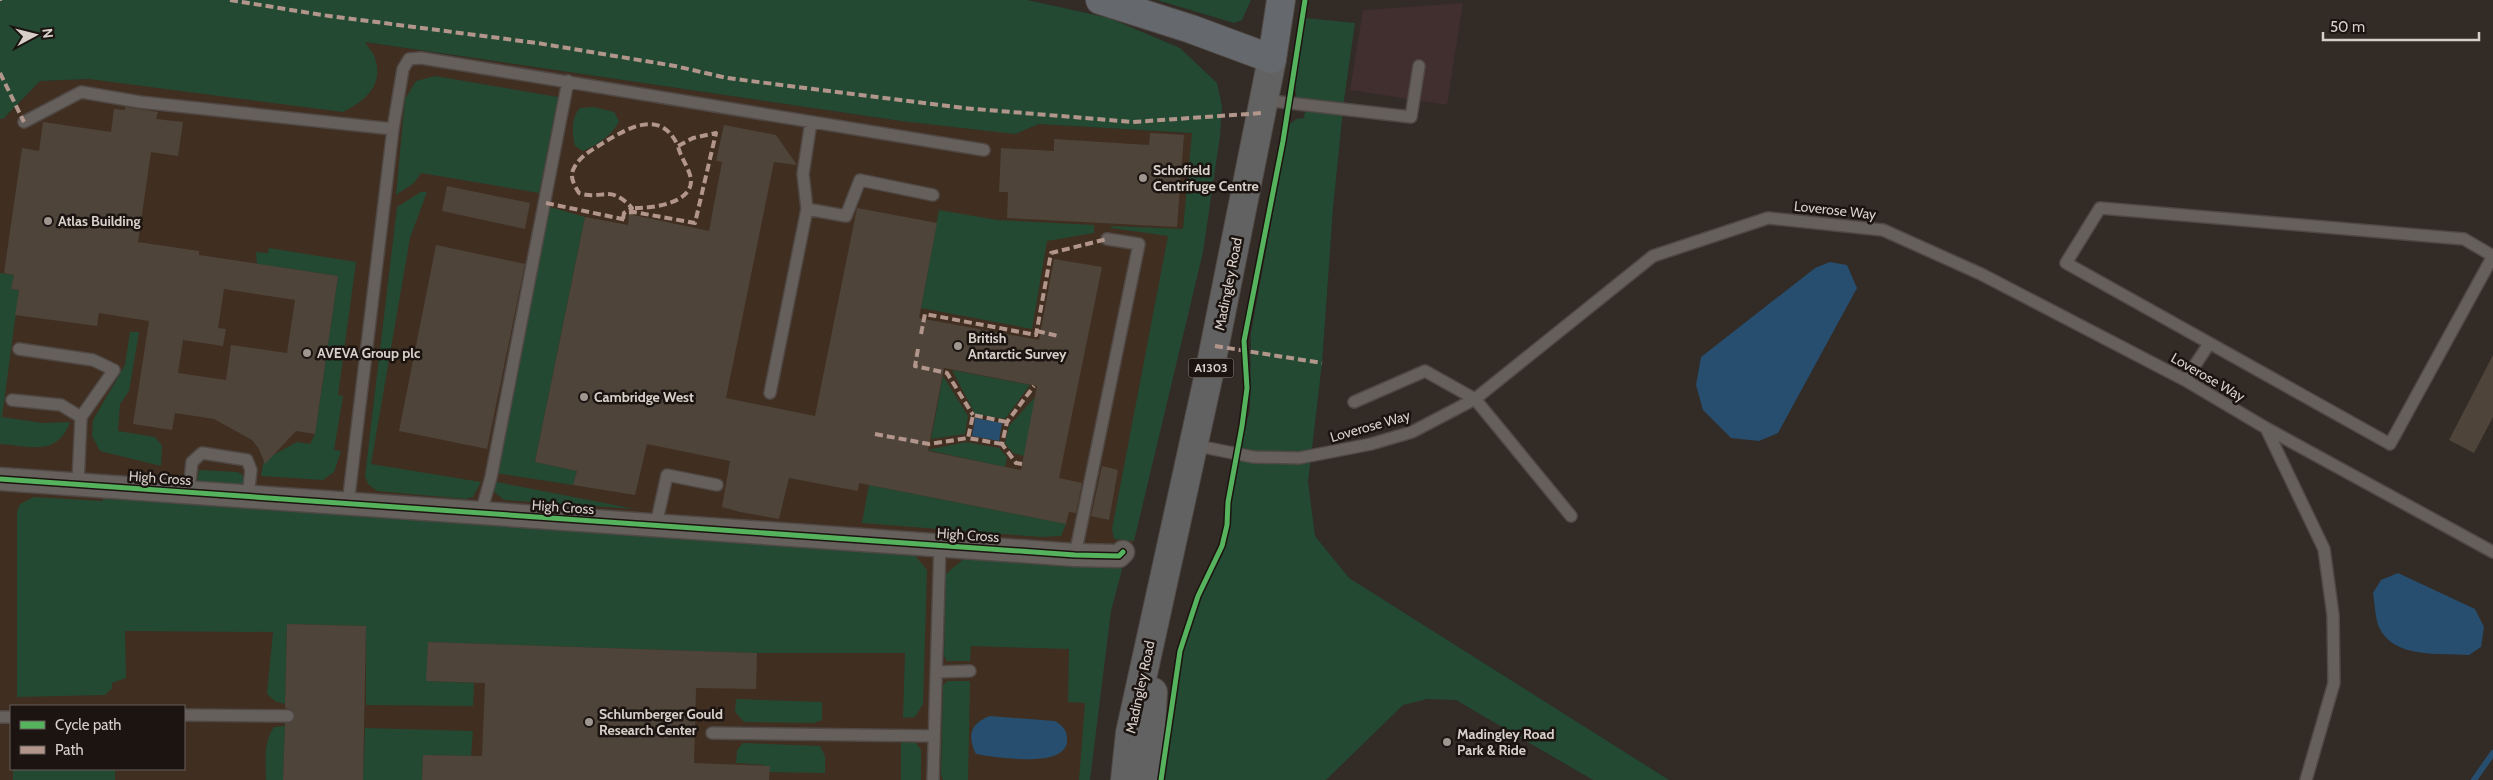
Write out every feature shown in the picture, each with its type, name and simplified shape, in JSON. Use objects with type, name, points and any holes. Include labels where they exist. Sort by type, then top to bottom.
[{"type":"highway","points":[[1100,0],[1191,29],[1272,60]]},
{"type":"highway","name":"Madingley Road","points":[[1272,60],[1281,0]]},
{"type":"main road","name":"Madingley Road","points":[[1125,780],[1130,733],[1213,355],[1272,60]]},
{"type":"main road","name":"Madingley Road","points":[[1148,780],[1152,705],[1167,566]]},
{"type":"street","name":"High Cross","points":[[0,479],[78,483],[1075,555],[1120,556],[1123,552]]},
{"type":"lane","points":[[348,504],[393,130],[403,69],[409,59],[421,58],[568,81],[984,150]]},
{"type":"lane","points":[[1264,100],[1411,117],[1419,66]]},
{"type":"lane","points":[[480,513],[490,477],[568,81]]},
{"type":"lane","points":[[24,122],[82,92],[140,102],[393,130]]},
{"type":"lane","points":[[770,393],[807,209],[803,174],[811,122]]},
{"type":"lane","points":[[807,209],[846,216],[860,180],[933,195]]},
{"type":"lane","points":[[2100,208],[2464,239],[2492,256],[2390,444],[2209,344],[2066,263],[2100,208]]},
{"type":"lane","name":"Loverose Way","points":[[1193,445],[1253,457],[1299,458],[1323,455],[1371,444],[1412,432],[1475,399],[1653,256],[1768,218],[1883,230],[1981,274],[2184,380],[2266,428],[2493,552]]},
{"type":"lane","points":[[1075,555],[1139,244],[1107,239]]},
{"type":"lane","points":[[2184,380],[2209,344]]},
{"type":"lane","points":[[19,349],[92,360],[114,370],[81,417],[78,483]]},
{"type":"lane","points":[[1354,402],[1424,371],[1475,399],[1571,516]]},
{"type":"lane","points":[[12,400],[61,405],[81,417]]},
{"type":"lane","points":[[2266,428],[2324,549],[2334,615],[2334,684],[2306,780]]},
{"type":"lane","points":[[189,491],[192,462],[202,454],[247,460],[251,470],[248,496]]},
{"type":"lane","points":[[656,525],[666,475],[716,485]]},
{"type":"lane","points":[[933,780],[940,544]]},
{"type":"lane","points":[[937,672],[970,670]]},
{"type":"lane","points":[[185,714],[288,716]]},
{"type":"lane","points":[[712,733],[934,736]]},
{"type":"shaded area","points":[[1463,3],[1447,105],[1350,90],[1363,10]]},
{"type":"shaded area","name":"Cambridge West","points":[[364,42],[901,121],[960,125],[1015,134],[1039,124],[1220,135],[1203,252],[1134,541],[1123,566],[1111,611],[1090,780],[0,780],[0,119],[3,119],[40,81],[89,79]]},
{"type":"green space","points":[[0,0],[1027,0],[1109,18],[1180,48],[1217,83],[1222,106],[1220,136],[1203,252],[1134,541],[1114,539],[1112,529],[1168,236],[1111,228],[1111,226],[1183,229],[1192,133],[1039,124],[1015,134],[901,121],[365,42],[375,58],[377,76],[375,84],[359,103],[343,112],[89,79],[40,81],[3,119],[0,119]]},
{"type":"green space","points":[[1157,0],[1251,0],[1242,20],[1234,23]]},
{"type":"green space","points":[[1306,18],[1355,23],[1344,100],[1333,208],[1322,363],[1308,482],[1315,536],[1349,578],[1669,780],[1593,780],[1456,700],[1427,699],[1403,705],[1326,780],[1161,780],[1180,651],[1198,596],[1222,546],[1227,525],[1232,478],[1250,410],[1251,333],[1289,125],[1296,119],[1304,118],[1306,104],[1296,97],[1295,84]]},
{"type":"green space","points":[[435,76],[558,97],[539,193],[421,173],[414,183],[396,195],[405,99],[416,81]]},
{"type":"green space","points":[[594,107],[614,112],[619,121],[613,131],[604,139],[583,151],[575,146],[573,131],[575,116],[580,108]]},
{"type":"green space","points":[[421,192],[427,192],[410,238],[371,464],[481,482],[473,497],[466,499],[377,491],[368,484],[365,476],[397,207]]},
{"type":"green space","points":[[550,207],[585,217],[535,462],[577,471],[573,485],[495,473]]},
{"type":"green space","points":[[939,210],[997,220],[1094,225],[1094,233],[1047,241],[1032,329],[921,308]]},
{"type":"green space","points":[[269,248],[356,262],[338,395],[343,396],[334,450],[341,451],[334,472],[323,480],[261,476],[264,460],[297,442],[310,444],[315,434],[338,276],[257,264],[256,252],[268,253]]},
{"type":"green space","points":[[0,273],[14,275],[11,289],[19,290],[2,417],[43,423],[70,422],[58,440],[50,445],[32,447],[0,444]]},
{"type":"green space","points":[[130,332],[139,332],[129,391],[120,404],[118,431],[155,437],[162,446],[161,466],[100,451],[92,436],[93,420],[125,365]]},
{"type":"green space","points":[[952,370],[1030,385],[1005,419],[975,414]]},
{"type":"green space","points":[[943,376],[968,416],[965,434],[931,439]]},
{"type":"green space","points":[[1036,396],[1024,456],[1013,453],[1005,443],[1009,426]]},
{"type":"green space","points":[[966,442],[999,448],[1007,457],[1005,467],[927,450]]},
{"type":"green space","points":[[199,470],[237,472],[242,474],[245,483],[238,487],[197,483]]},
{"type":"green space","points":[[492,481],[635,509],[504,500],[492,490]]},
{"type":"green space","points":[[869,485],[1066,524],[1061,536],[1041,537],[862,523]]},
{"type":"green space","points":[[103,493],[913,553],[927,570],[923,704],[915,717],[903,718],[905,653],[757,653],[428,642],[427,681],[474,683],[473,706],[366,705],[366,626],[287,624],[285,704],[275,701],[267,694],[273,632],[125,631],[126,678],[112,683],[112,688],[105,695],[17,697],[17,512],[20,504],[34,497],[103,501]]},
{"type":"green space","points":[[967,556],[1123,566],[1111,611],[1090,780],[1079,780],[1085,703],[1068,702],[1069,649],[971,646],[970,661],[947,661],[944,656],[946,574]]},
{"type":"green space","points":[[947,681],[970,681],[968,780],[943,780],[941,774],[943,686]]},
{"type":"green space","points":[[736,699],[822,702],[822,720],[814,723],[744,722],[735,712]]},
{"type":"green space","points":[[285,726],[283,780],[266,780],[266,752],[270,733],[274,727]]},
{"type":"green space","points":[[365,728],[473,731],[471,756],[423,755],[422,780],[363,780]]},
{"type":"green space","points":[[901,742],[916,743],[921,750],[921,780],[901,780]]},
{"type":"green space","points":[[743,743],[820,746],[825,756],[825,773],[765,772],[764,765],[736,763],[737,750]]},
{"type":"green space","points":[[13,770],[115,770],[115,780],[13,780]]},
{"type":"water","points":[[1830,262],[1847,265],[1857,288],[1778,433],[1759,441],[1731,438],[1703,410],[1696,385],[1701,357],[1815,268]]},
{"type":"water","points":[[975,418],[1002,423],[999,441],[972,436]]},
{"type":"water","points":[[2398,573],[2475,609],[2484,627],[2481,647],[2469,655],[2431,654],[2395,645],[2386,637],[2379,627],[2373,593],[2381,580]]},
{"type":"water","points":[[990,716],[1055,721],[1066,733],[1067,739],[1064,749],[1056,755],[1029,759],[1013,759],[976,754],[971,736],[972,731],[978,722]]},
{"type":"building","points":[[125,107],[158,112],[156,119],[183,122],[178,156],[151,152],[138,242],[199,251],[199,255],[338,276],[315,434],[296,431],[265,464],[259,449],[252,440],[214,419],[175,413],[172,430],[133,424],[149,321],[99,313],[97,326],[15,315],[19,290],[11,289],[14,275],[4,273],[22,148],[39,151],[43,122],[111,132],[114,109],[125,110]],"holes":[[[224,289],[295,300],[287,353],[231,345],[226,380],[178,373],[183,340],[223,346],[226,329],[218,328]]]},
{"type":"building","name":"British Antarctic Survey","points":[[724,125],[776,135],[797,165],[774,162],[726,398],[815,416],[857,208],[937,223],[919,318],[1039,340],[1054,259],[1102,267],[1059,478],[1082,483],[1076,513],[1069,512],[1066,524],[859,483],[858,491],[789,478],[779,519],[740,512],[722,507],[730,461],[647,444],[635,495],[573,485],[577,471],[535,462],[585,217],[628,225],[629,214],[709,231],[722,162],[716,161]],"holes":[[[944,368],[1037,386],[1021,470],[928,451]]]},
{"type":"building","name":"Schofield Centrifuge Centre","points":[[1150,133],[1184,135],[1177,227],[1007,218],[1008,192],[999,192],[1001,148],[1054,151],[1054,139],[1149,145]]},
{"type":"building","points":[[447,186],[530,203],[525,229],[442,211]]},
{"type":"building","points":[[436,245],[525,264],[487,449],[399,431]]},
{"type":"building","points":[[2493,355],[2493,417],[2474,453],[2449,440]]},
{"type":"building","points":[[1102,466],[1118,470],[1109,520],[1091,516]]},
{"type":"building","points":[[287,624],[366,626],[363,780],[283,780],[285,723],[292,722],[295,717],[292,710],[285,708]]},
{"type":"building","name":"Schlumberger Gould Research Center","points":[[428,642],[757,653],[756,689],[696,688],[694,763],[770,766],[769,780],[422,780],[423,755],[482,756],[485,683],[426,681]]},
{"type":"waterway","points":[[2474,780],[2493,753]]},
{"type":"marked path","points":[[230,0],[322,15],[537,43],[675,66],[727,78],[963,108],[1133,122],[1262,113]]},
{"type":"marked path","points":[[0,73],[24,122]]},
{"type":"marked path","points":[[623,219],[624,213],[632,208],[617,196],[611,194],[587,195],[579,193],[574,184],[572,174],[583,157],[613,137],[633,127],[644,125],[653,124],[663,127],[671,134],[678,146],[693,138],[716,133],[695,223],[634,212],[624,213]]},
{"type":"marked path","points":[[635,208],[669,203],[678,199],[690,188],[690,176],[678,146]]},
{"type":"marked path","points":[[546,203],[627,220]]},
{"type":"marked path","points":[[921,334],[925,314],[1036,335],[1051,253],[1107,239]]},
{"type":"marked path","points":[[1037,331],[1058,336]]},
{"type":"marked path","points":[[1215,346],[1322,363]]},
{"type":"marked path","points":[[918,349],[915,366],[947,373],[973,415]]},
{"type":"marked path","points":[[1022,464],[1016,463],[1002,444],[1007,422],[1034,386]]},
{"type":"marked path","points":[[1002,444],[968,438],[973,415],[1007,422]]},
{"type":"marked path","points":[[875,434],[929,444],[968,438]]},
{"type":"cycle path","points":[[1161,780],[1180,651],[1198,596],[1222,546],[1227,525],[1228,502],[1247,388],[1244,341],[1283,141],[1305,0]]},
{"type":"cycle path","points":[[0,479],[1075,555],[1119,556],[1123,552]]},
{"type":"place","name":"Schofield Centrifuge Centre","points":[[1143,178]]},
{"type":"place","name":"Atlas Building","points":[[48,221]]},
{"type":"place","name":"British Antarctic Survey","points":[[958,346]]},
{"type":"place","name":"AVEVA Group plc","points":[[307,353]]},
{"type":"place","name":"Cambridge West","points":[[584,397]]},
{"type":"place","name":"Schlumberger Gould Research Center","points":[[589,722]]},
{"type":"place","name":"Madingley Road Park & Ride","points":[[1447,742]]}]
